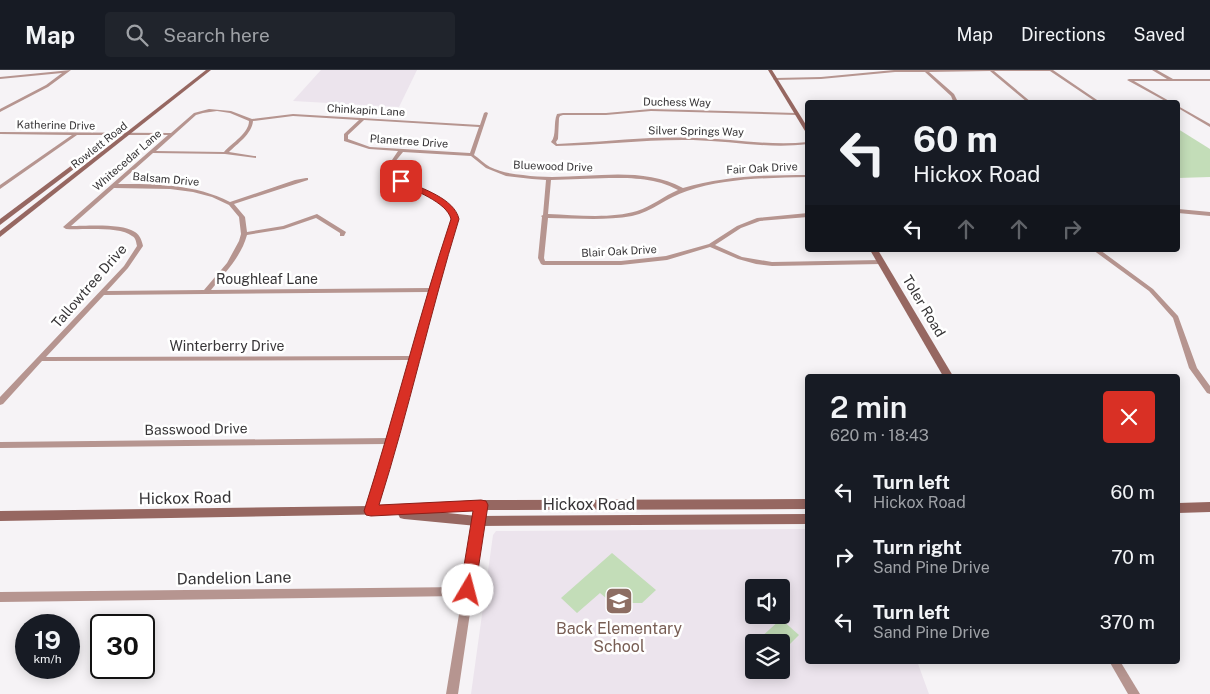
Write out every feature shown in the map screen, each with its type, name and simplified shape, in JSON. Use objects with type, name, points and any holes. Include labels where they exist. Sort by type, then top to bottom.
[{"type":"street","name":"Rowlett Road","points":[[0,223],[200,70]]},
{"type":"street","name":"Rowlett Road","points":[[0,235],[210,70]]},
{"type":"street","points":[[770,70],[805,129]]},
{"type":"street","points":[[990,70],[1027,100]]},
{"type":"street","points":[[775,79],[821,78],[876,72],[1051,70],[1095,100]]},
{"type":"street","points":[[1154,70],[1173,80]]},
{"type":"street","points":[[1,79],[68,71]]},
{"type":"street","points":[[2,111],[68,71]]},
{"type":"street","points":[[926,71],[953,95],[954,100]]},
{"type":"street","points":[[1165,100],[1129,80],[1210,80]]},
{"type":"street","points":[[168,94],[180,94]]},
{"type":"street","points":[[1180,108],[1210,126]]},
{"type":"street","name":"Whitecedar Lane","points":[[66,227],[195,114],[203,110],[235,113],[250,120]]},
{"type":"street","name":"Duchess Way","points":[[553,144],[556,138],[558,115],[606,114],[651,110],[796,114]]},
{"type":"street","points":[[472,155],[486,113]]},
{"type":"street","name":"Chinkapin Lane","points":[[250,120],[287,115],[482,126]]},
{"type":"street","name":"Planetree Drive","points":[[363,119],[346,135],[346,140],[362,147],[472,155]]},
{"type":"street","points":[[225,152],[248,131],[251,125],[250,120]]},
{"type":"street","name":"Katherine Drive","points":[[0,133],[75,135],[172,134]]},
{"type":"street","points":[[0,187],[75,135]]},
{"type":"street","name":"Silver Springs Way","points":[[553,144],[601,144],[671,139],[772,144],[805,143]]},
{"type":"street","points":[[371,511],[392,441],[432,290],[455,219],[454,212],[445,204],[401,181],[393,174],[392,163],[401,151]]},
{"type":"street","points":[[152,152],[225,152],[254,157]]},
{"type":"street","name":"Bluewood Drive","points":[[472,155],[482,164],[504,174],[520,177],[648,178],[670,184],[682,190]]},
{"type":"street","name":"Fair Oak Drive","points":[[544,216],[631,214],[660,203],[682,190],[718,181],[748,177],[805,176]]},
{"type":"street","points":[[544,216],[549,178]]},
{"type":"street","points":[[206,292],[231,261],[244,234],[240,216],[229,204],[306,179]]},
{"type":"street","name":"Balsam Drive","points":[[113,186],[158,186],[192,189],[216,196],[229,204]]},
{"type":"street","points":[[1180,211],[1210,214]]},
{"type":"street","name":"Blair Oak Drive","points":[[544,216],[541,258],[543,262],[620,263],[667,258],[711,245],[751,221],[805,215]]},
{"type":"street","points":[[244,234],[284,227],[317,216],[343,232],[342,235]]},
{"type":"street","name":"Tallowtree Drive","points":[[0,402],[102,293],[132,259],[140,246],[138,238],[134,234],[114,228],[66,227]]},
{"type":"street","points":[[711,245],[738,258],[772,264],[881,262]]},
{"type":"street","name":"Toler Road","points":[[875,252],[947,374]]},
{"type":"street","points":[[1099,252],[1151,290],[1176,317],[1193,368],[1210,391]]},
{"type":"street","name":"Roughleaf Lane","points":[[102,293],[432,290]]},
{"type":"street","name":"Winterberry Drive","points":[[40,359],[413,358]]},
{"type":"street","name":"Basswood Drive","points":[[0,445],[392,441]]},
{"type":"street","points":[[614,520],[619,512],[626,508],[719,508],[726,504]]},
{"type":"street","points":[[753,504],[757,519]]},
{"type":"street","name":"Hickox Road","points":[[0,516],[371,511],[481,505],[805,504]]},
{"type":"street","points":[[452,694],[477,521],[481,505]]},
{"type":"street","points":[[1180,508],[1210,507]]},
{"type":"street","name":"Hickox Road","points":[[371,511],[477,521],[805,519]]},
{"type":"street","name":"Dandelion Lane","points":[[0,596],[468,590]]},
{"type":"street","points":[[1116,664],[1134,694]]},
{"type":"shaded area","points":[[321,70],[417,70],[399,107],[293,101]]},
{"type":"shaded area","name":"Back Elementary School","points":[[805,529],[805,664],[918,664],[929,694],[471,694],[493,535],[496,531]]},
{"type":"green space","points":[[1180,130],[1210,149],[1210,177],[1180,178]]},
{"type":"green space","points":[[612,553],[656,590],[642,603],[630,603],[630,607],[624,613],[600,593],[577,613],[561,598]]},
{"type":"green space","points":[[776,624],[787,624],[799,635],[790,644],[790,634],[764,634]]},
{"type":"place","name":"Back Elementary School","points":[[619,601]]},
{"type":"route","points":[[401,181],[445,204],[454,212],[455,219],[432,290],[389,454],[371,511],[481,505],[477,521],[468,590]]}]
